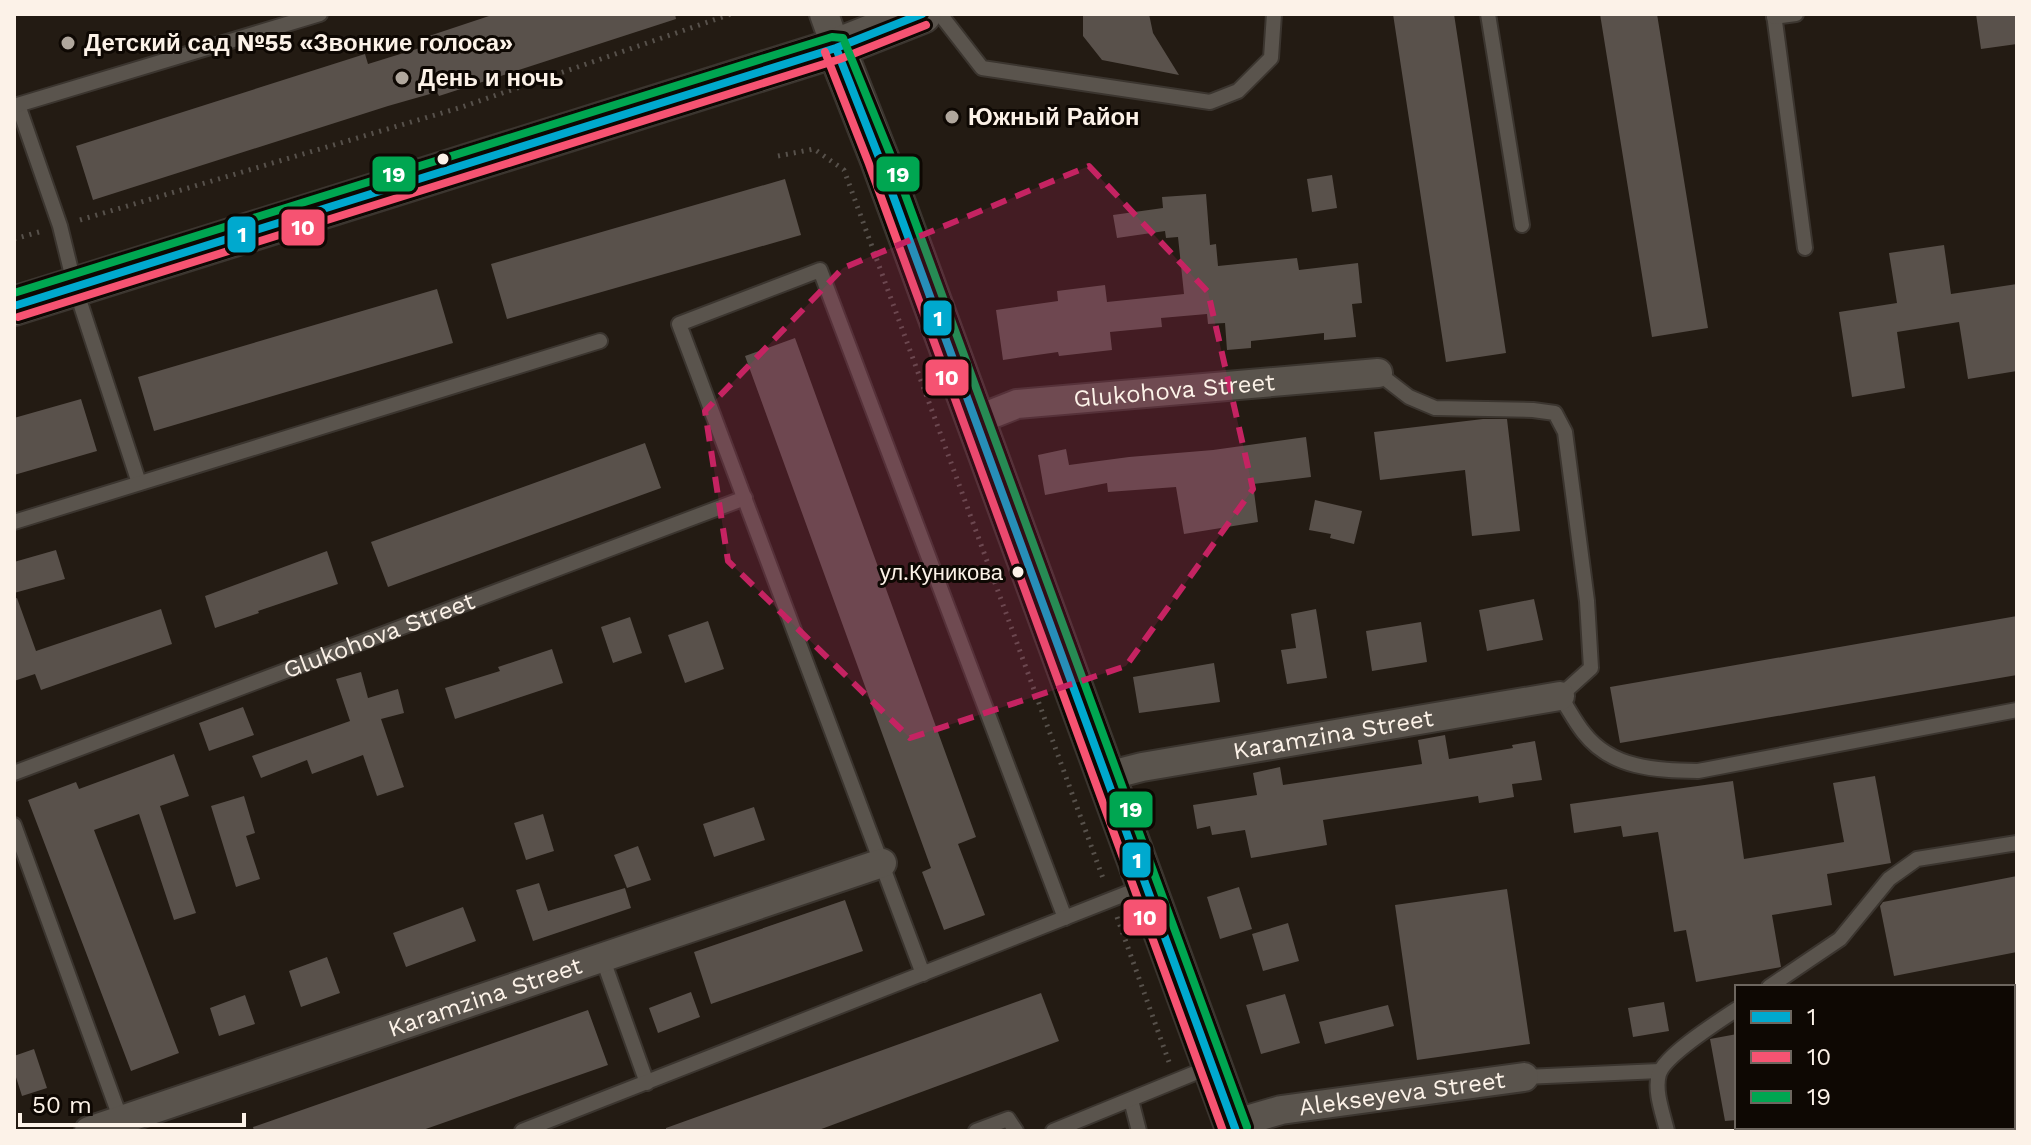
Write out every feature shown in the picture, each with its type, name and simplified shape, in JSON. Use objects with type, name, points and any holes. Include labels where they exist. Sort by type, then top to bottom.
[{"type":"street","points":[[14,306],[830,31],[922,14]]},
{"type":"street","points":[[830,31],[1235,1127]]},
{"type":"street","name":"Glukohova Street","points":[[974,421],[1017,404],[1378,373]]},
{"type":"street","name":"Karamzina Street","points":[[1107,776],[1142,767],[1560,696]]},
{"type":"street","name":"Karamzina Street","points":[[89,1131],[882,863]]},
{"type":"street","name":"Alekseyeva Street","points":[[1235,1127],[1281,1110],[1524,1077]]},
{"type":"lane","points":[[139,483],[75,287],[60,226],[16,106],[320,14]]},
{"type":"lane","points":[[940,14],[982,68],[1210,102],[1238,91],[1271,58],[1274,14]]},
{"type":"lane","points":[[1488,14],[1522,225]]},
{"type":"lane","points":[[1796,14],[1774,16],[1805,248]]},
{"type":"lane","points":[[923,974],[679,324],[820,270],[1065,918]]},
{"type":"lane","points":[[14,522],[600,341]]},
{"type":"lane","points":[[1378,373],[1409,397],[1435,408],[1555,413],[1565,432],[1587,601],[1591,668],[1560,696],[1585,735],[1616,760],[1655,770],[1698,771],[2017,710]]},
{"type":"lane","name":"Glukohova Street","points":[[14,773],[745,498]]},
{"type":"lane","points":[[14,825],[121,1120]]},
{"type":"lane","points":[[1772,985],[1840,939],[1889,879],[1917,859],[2017,843]]},
{"type":"lane","points":[[522,1131],[538,1128],[1147,886]]},
{"type":"lane","points":[[602,957],[647,1083]]},
{"type":"lane","points":[[1667,1131],[1657,1085],[1660,1071],[1690,1041],[1735,1010]]},
{"type":"lane","points":[[1053,1131],[1213,1066]]},
{"type":"lane","points":[[1524,1077],[1660,1071]]},
{"type":"lane","points":[[1131,1100],[1139,1131]]},
{"type":"lane","points":[[976,1131],[1008,1119],[1016,1131]]},
{"type":"path","points":[[14,239],[462,107],[731,14]]},
{"type":"path","points":[[778,156],[814,149],[844,170],[1176,1081]]},
{"type":"highlighted area","points":[[1089,166],[1208,292],[1253,489],[1126,666],[910,738],[728,561],[705,411],[843,268]]},
{"type":"building","points":[[495,14],[675,14],[676,19],[439,96],[437,92],[388,106],[93,200],[76,146],[365,54],[368,64],[423,47],[420,39]]},
{"type":"building","points":[[1083,14],[1149,14],[1153,33],[1179,75],[1102,60],[1083,36]]},
{"type":"building","points":[[1393,14],[1454,14],[1506,353],[1446,362]]},
{"type":"building","points":[[1600,14],[1657,14],[1708,328],[1652,337]]},
{"type":"building","points":[[1976,14],[2017,14],[2017,44],[1981,49]]},
{"type":"building","points":[[1332,175],[1337,208],[1312,212],[1307,179]]},
{"type":"building","points":[[785,179],[801,235],[507,319],[491,264]]},
{"type":"building","points":[[1206,194],[1210,245],[1216,244],[1218,266],[1297,258],[1299,270],[1358,263],[1362,303],[1352,304],[1356,337],[1324,340],[1324,333],[1251,341],[1251,348],[1227,350],[1225,323],[1208,324],[1207,314],[1161,318],[1162,327],[1110,332],[1112,350],[1059,356],[1058,352],[1003,360],[996,310],[1058,301],[1057,291],[1105,285],[1107,302],[1184,294],[1178,237],[1166,238],[1165,231],[1117,238],[1113,215],[1163,208],[1162,197]]},
{"type":"building","points":[[1944,245],[1951,294],[2017,284],[2017,371],[1968,379],[1959,322],[1897,332],[1905,388],[1852,397],[1839,312],[1897,303],[1889,253]]},
{"type":"building","points":[[437,289],[453,343],[154,431],[138,377]]},
{"type":"building","points":[[795,338],[976,837],[958,844],[985,915],[944,930],[922,872],[931,868],[745,356]]},
{"type":"building","points":[[81,399],[97,451],[14,475],[14,418]]},
{"type":"building","points":[[1507,419],[1520,531],[1472,536],[1465,470],[1380,480],[1374,432]]},
{"type":"building","points":[[1306,437],[1311,477],[1253,484],[1258,522],[1184,534],[1176,487],[1108,492],[1107,483],[1045,495],[1038,455],[1066,449],[1069,465]]},
{"type":"building","points":[[645,443],[661,488],[388,587],[371,542]]},
{"type":"building","points":[[1315,500],[1362,511],[1354,544],[1330,538],[1331,534],[1309,530]]},
{"type":"building","points":[[56,550],[65,579],[14,593],[14,562]]},
{"type":"building","points":[[327,551],[338,584],[215,628],[205,596]]},
{"type":"building","points":[[17,598],[36,651],[161,609],[172,644],[41,690],[35,674],[14,681],[14,599]]},
{"type":"building","points":[[1534,599],[1543,640],[1487,651],[1479,610]]},
{"type":"building","points":[[1316,609],[1327,678],[1287,684],[1281,650],[1296,648],[1291,614]]},
{"type":"building","points":[[2017,616],[2017,675],[1620,743],[1610,687]]},
{"type":"building","points":[[630,617],[642,653],[613,663],[601,627]]},
{"type":"building","points":[[708,621],[724,669],[685,683],[668,635]]},
{"type":"building","points":[[1421,622],[1427,662],[1372,671],[1366,631]]},
{"type":"building","points":[[552,649],[563,683],[455,719],[445,688],[500,671],[498,667]]},
{"type":"building","points":[[1214,663],[1220,702],[1139,713],[1133,677]]},
{"type":"building","points":[[361,672],[368,698],[398,689],[404,713],[381,719],[404,787],[377,796],[363,755],[312,774],[307,760],[261,778],[252,756],[350,721],[336,679]]},
{"type":"building","points":[[243,707],[254,735],[209,751],[199,723]]},
{"type":"building","points":[[1445,735],[1449,759],[1535,741],[1542,780],[1512,784],[1514,797],[1479,803],[1478,796],[1323,820],[1327,845],[1251,858],[1245,830],[1212,835],[1210,826],[1197,829],[1193,805],[1257,795],[1253,773],[1280,767],[1283,785],[1422,764],[1418,740]]},
{"type":"building","points":[[174,754],[189,796],[160,806],[196,913],[174,920],[139,814],[94,830],[179,1053],[131,1071],[28,800],[76,782],[79,789]]},
{"type":"building","points":[[1875,776],[1891,863],[1827,874],[1832,905],[1772,915],[1781,967],[1696,982],[1686,930],[1674,932],[1658,832],[1623,837],[1621,826],[1574,833],[1570,804],[1733,781],[1744,859],[1844,842],[1833,783]]},
{"type":"building","points":[[244,796],[255,833],[246,836],[260,879],[236,887],[211,806]]},
{"type":"building","points":[[754,807],[765,840],[714,857],[703,824]]},
{"type":"building","points":[[543,814],[554,851],[526,860],[514,823]]},
{"type":"building","points":[[638,846],[651,880],[627,888],[614,855]]},
{"type":"building","points":[[2017,876],[2017,952],[1894,976],[1880,906],[1883,902]]},
{"type":"building","points":[[539,883],[548,911],[625,888],[631,908],[533,941],[516,890]]},
{"type":"building","points":[[1239,887],[1252,929],[1220,939],[1207,897]]},
{"type":"building","points":[[1507,889],[1530,1044],[1417,1060],[1395,905]]},
{"type":"building","points":[[845,900],[863,951],[711,1004],[694,952]]},
{"type":"building","points":[[463,907],[476,941],[406,967],[393,933]]},
{"type":"building","points":[[1288,923],[1299,961],[1263,971],[1252,934]]},
{"type":"building","points":[[327,957],[340,993],[301,1007],[289,971]]},
{"type":"building","points":[[691,992],[700,1017],[658,1033],[649,1008]]},
{"type":"building","points":[[1041,993],[1059,1041],[816,1131],[666,1131],[666,1128]]},
{"type":"building","points":[[1285,994],[1300,1043],[1261,1054],[1246,1005]]},
{"type":"building","points":[[245,995],[255,1024],[219,1036],[210,1008]]},
{"type":"building","points":[[1664,1002],[1669,1031],[1633,1037],[1628,1008]]},
{"type":"building","points":[[1388,1005],[1394,1026],[1325,1044],[1319,1022]]},
{"type":"building","points":[[588,1010],[608,1065],[420,1131],[254,1131],[253,1127]]},
{"type":"building","points":[[1735,1034],[1735,1120],[1725,1121],[1710,1039]]},
{"type":"building","points":[[34,1049],[47,1088],[22,1096],[14,1071],[14,1056]]},
{"type":"transit line","name":"1","points":[[14,306],[836,48],[922,14]]},
{"type":"transit line","name":"10","points":[[18,317],[840,59],[926,25]]},
{"type":"transit line","name":"19","points":[[14,293],[832,37],[843,38],[891,156],[1247,1127]]},
{"type":"transit line","name":"1","points":[[836,48],[880,160],[1236,1131]]},
{"type":"transit line","name":"10","points":[[825,52],[869,164],[1223,1131]]},
{"type":"place","name":"Детский сад №55 «Звонкие голоса»","points":[[68,43]]},
{"type":"place","name":"День и ночь","points":[[402,78]]},
{"type":"place","name":"Южный Район","points":[[952,117]]},
{"type":"place","name":"ул.Куникова","points":[[1018,572]]}]
